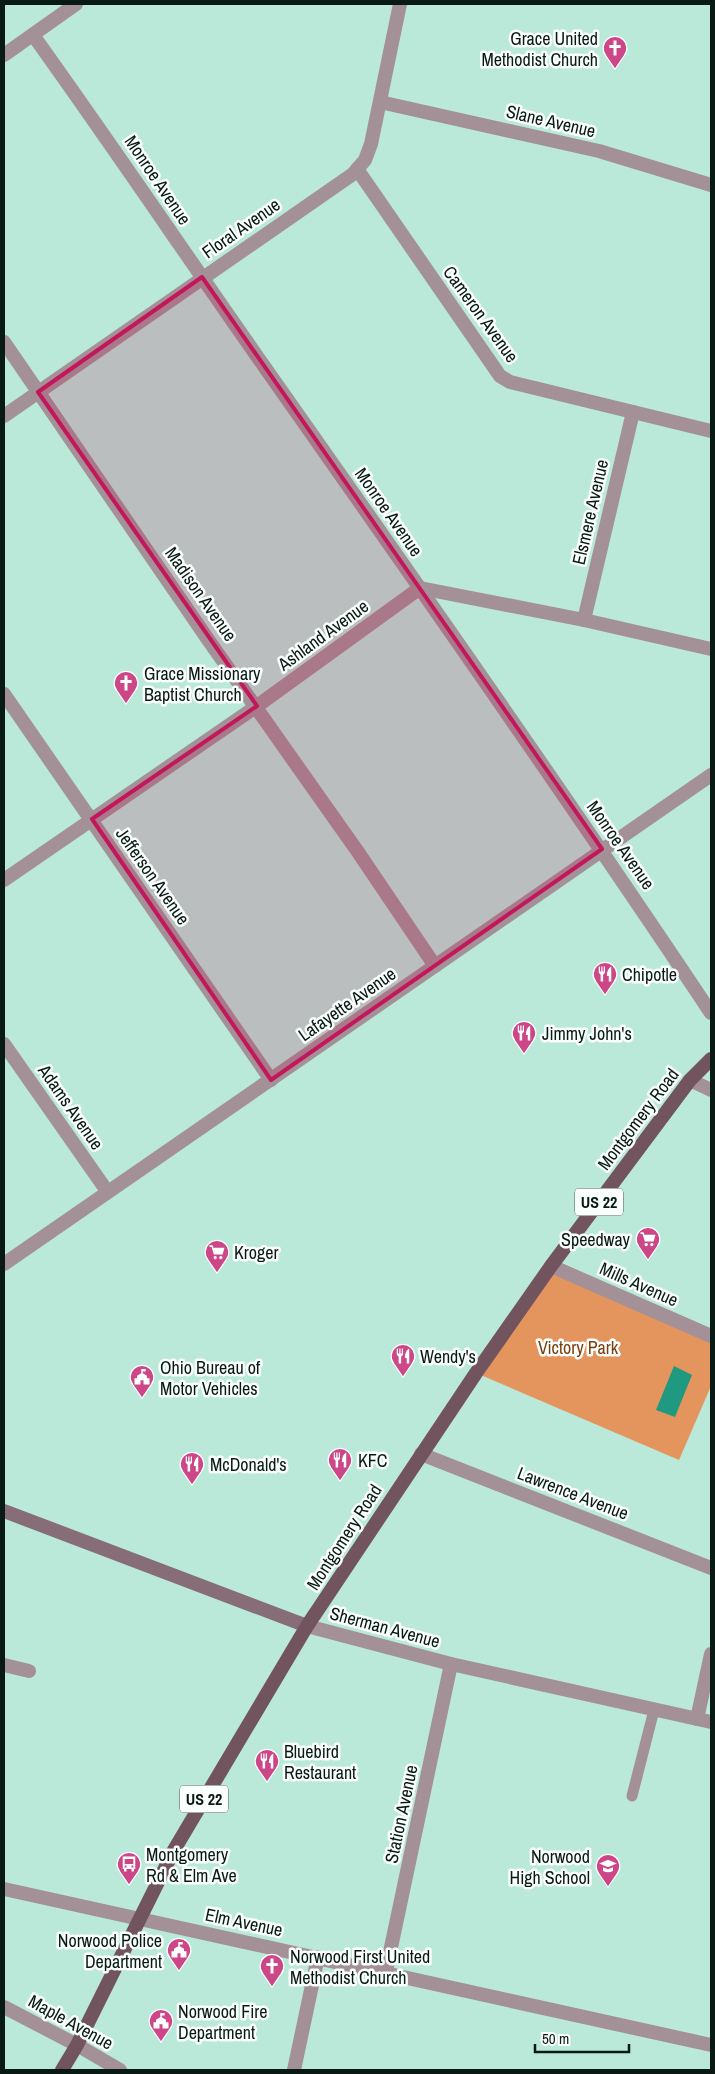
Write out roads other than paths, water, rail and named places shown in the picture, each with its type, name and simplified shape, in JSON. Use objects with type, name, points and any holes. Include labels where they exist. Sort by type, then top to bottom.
[{"type":"main road","name":"Montgomery Road","points":[[62,2070],[78,2045],[139,1918],[192,1818],[307,1626],[420,1454],[551,1266],[690,1080],[711,1059]]},
{"type":"main road","name":"Sherman Avenue","points":[[4,1511],[307,1626]]},
{"type":"street","points":[[4,55],[76,4]]},
{"type":"street","name":"Floral Avenue","points":[[4,416],[202,277],[343,182],[357,169],[365,160],[371,144],[400,4]]},
{"type":"street","name":"Monroe Avenue","points":[[33,35],[108,139],[202,277],[602,849],[711,1013]]},
{"type":"street","name":"Slane Avenue","points":[[380,102],[599,152],[711,185]]},
{"type":"street","name":"Cameron Avenue","points":[[357,169],[500,376],[510,382],[633,412],[710,428]]},
{"type":"street","name":"Madison Avenue","points":[[4,342],[435,966]]},
{"type":"street","name":"Elsmere Avenue","points":[[584,620],[633,412]]},
{"type":"street","points":[[420,588],[584,620],[711,649]]},
{"type":"street","name":"Ashland Avenue","points":[[4,880],[257,706],[420,588]]},
{"type":"street","name":"Jefferson Avenue","points":[[4,694],[271,1080]]},
{"type":"street","name":"Lafayette Avenue","points":[[4,1264],[711,775]]},
{"type":"street","name":"Adams Avenue","points":[[4,1044],[107,1191]]},
{"type":"street","points":[[690,1080],[711,1090]]},
{"type":"street","name":"Mills Avenue","points":[[551,1266],[711,1336]]},
{"type":"street","name":"Lawrence Avenue","points":[[420,1454],[711,1568]]},
{"type":"street","name":"Sherman Avenue","points":[[307,1626],[451,1664],[711,1722]]},
{"type":"street","points":[[697,1719],[711,1654]]},
{"type":"street","points":[[4,1664],[29,1671]]},
{"type":"street","name":"Station Avenue","points":[[386,1971],[451,1664]]},
{"type":"street","points":[[632,1796],[654,1710]]},
{"type":"street","name":"Elm Avenue","points":[[4,1889],[318,1958],[386,1971],[711,2044]]},
{"type":"street","points":[[294,2070],[318,1958]]},
{"type":"street","name":"Maple Avenue","points":[[4,2007],[78,2045],[120,2070]]},
{"type":"place","name":"Grace United Methodist Church","points":[[615,69]]},
{"type":"place","name":"Grace Missionary Baptist Church","points":[[126,704]]},
{"type":"place","name":"Chipotle","points":[[605,995]]},
{"type":"place","name":"Jimmy John's","points":[[524,1054]]},
{"type":"place","name":"Speedway","points":[[648,1260]]},
{"type":"place","name":"Kroger","points":[[217,1273]]},
{"type":"place","name":"Wendy's","points":[[403,1377]]},
{"type":"place","name":"Ohio Bureau of Motor Vehicles","points":[[142,1398]]},
{"type":"place","name":"KFC","points":[[340,1481]]},
{"type":"place","name":"McDonald's","points":[[192,1485]]},
{"type":"place","name":"Bluebird Restaurant","points":[[267,1782]]},
{"type":"place","name":"Montgomery Rd & Elm Ave","points":[[129,1885]]},
{"type":"place","name":"Norwood High School","points":[[608,1887]]},
{"type":"place","name":"Norwood Police Department","points":[[179,1971]]},
{"type":"place","name":"Norwood First United Methodist Church","points":[[272,1987]]},
{"type":"place","name":"Norwood Fire Department","points":[[161,2042]]},
{"type":"park label","name":"Victory Park","points":[[578,1347]]}]
